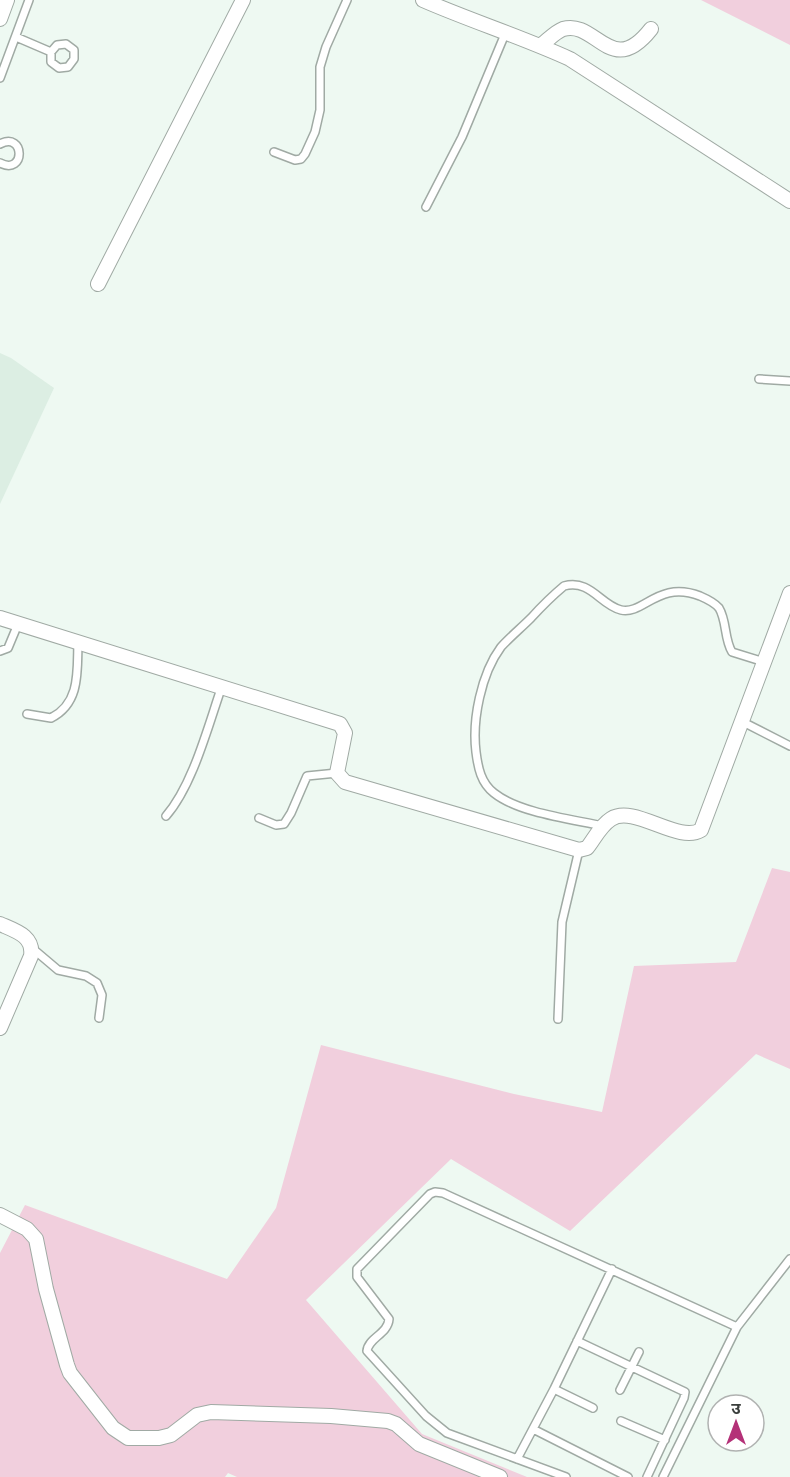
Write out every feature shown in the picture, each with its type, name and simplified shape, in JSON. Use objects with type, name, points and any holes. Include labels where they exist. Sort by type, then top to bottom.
[{"type":"street","points":[[0,19],[7,0]]},
{"type":"street","points":[[98,284],[243,0]]},
{"type":"street","points":[[423,0],[570,59],[790,201]]},
{"type":"street","points":[[540,46],[560,31],[569,28],[581,31],[615,48],[627,49],[637,45],[651,29]]},
{"type":"street","points":[[0,618],[340,724],[345,733],[337,773],[345,782],[579,850],[587,848],[603,826],[615,817],[625,816],[689,834],[699,832],[704,827],[741,721],[790,593]]},
{"type":"street","points":[[0,924],[28,939],[32,948],[31,956],[0,1028]]},
{"type":"street","points":[[0,1215],[27,1229],[36,1239],[46,1289],[67,1365],[105,1418],[121,1434],[139,1439],[165,1437],[197,1415],[211,1412],[331,1416],[388,1421],[396,1424],[419,1444],[500,1477]]},
{"type":"lane","points":[[0,78],[30,0]]},
{"type":"lane","points":[[274,152],[295,160],[301,159],[305,154],[315,132],[320,111],[320,67],[326,47],[347,0]]},
{"type":"lane","points":[[426,207],[462,137],[505,34]]},
{"type":"lane","points":[[16,37],[51,52]]},
{"type":"lane","points":[[0,144],[7,141],[16,144],[20,153],[13,164],[9,166],[0,163]]},
{"type":"lane","points":[[759,380],[790,381]]},
{"type":"lane","points":[[603,826],[520,807],[495,794],[483,782],[479,772],[474,734],[476,716],[479,698],[491,667],[504,644],[564,586],[574,584],[593,591],[623,611],[631,610],[662,594],[684,591],[705,598],[718,607],[732,652],[764,662]]},
{"type":"lane","points":[[0,651],[8,648],[18,624]]},
{"type":"lane","points":[[27,714],[51,718],[59,713],[72,698],[77,676],[78,642]]},
{"type":"lane","points":[[166,816],[186,788],[222,686]]},
{"type":"lane","points":[[741,721],[790,746]]},
{"type":"lane","points":[[259,818],[276,825],[284,824],[307,776],[337,773]]},
{"type":"lane","points":[[558,1019],[562,922],[579,850]]},
{"type":"lane","points":[[32,948],[58,970],[86,976],[97,982],[102,994],[99,1018]]},
{"type":"lane","points":[[566,1477],[447,1433],[426,1416],[367,1352],[367,1347],[386,1328],[389,1319],[357,1277],[357,1269],[430,1194],[438,1192],[737,1327]]},
{"type":"lane","points":[[663,1477],[737,1327],[790,1259]]},
{"type":"lane","points":[[517,1459],[612,1269]]},
{"type":"lane","points":[[578,1341],[685,1392],[647,1477]]},
{"type":"lane","points":[[620,1390],[639,1352]]},
{"type":"lane","points":[[554,1389],[593,1408]]},
{"type":"lane","points":[[621,1421],[665,1440]]},
{"type":"lane","points":[[533,1429],[628,1477]]},
{"type":"shaded area","points":[[701,0],[790,0],[790,45]]},
{"type":"shaded area","points":[[0,353],[54,388],[0,504]]},
{"type":"shaded area","points":[[772,868],[790,872],[790,1069],[756,1054],[570,1231],[451,1159],[306,1300],[422,1434],[527,1477],[237,1477],[228,1473],[225,1477],[0,1477],[0,1253],[25,1205],[227,1279],[276,1208],[321,1045],[514,1094],[602,1112],[634,966],[736,962]]}]
